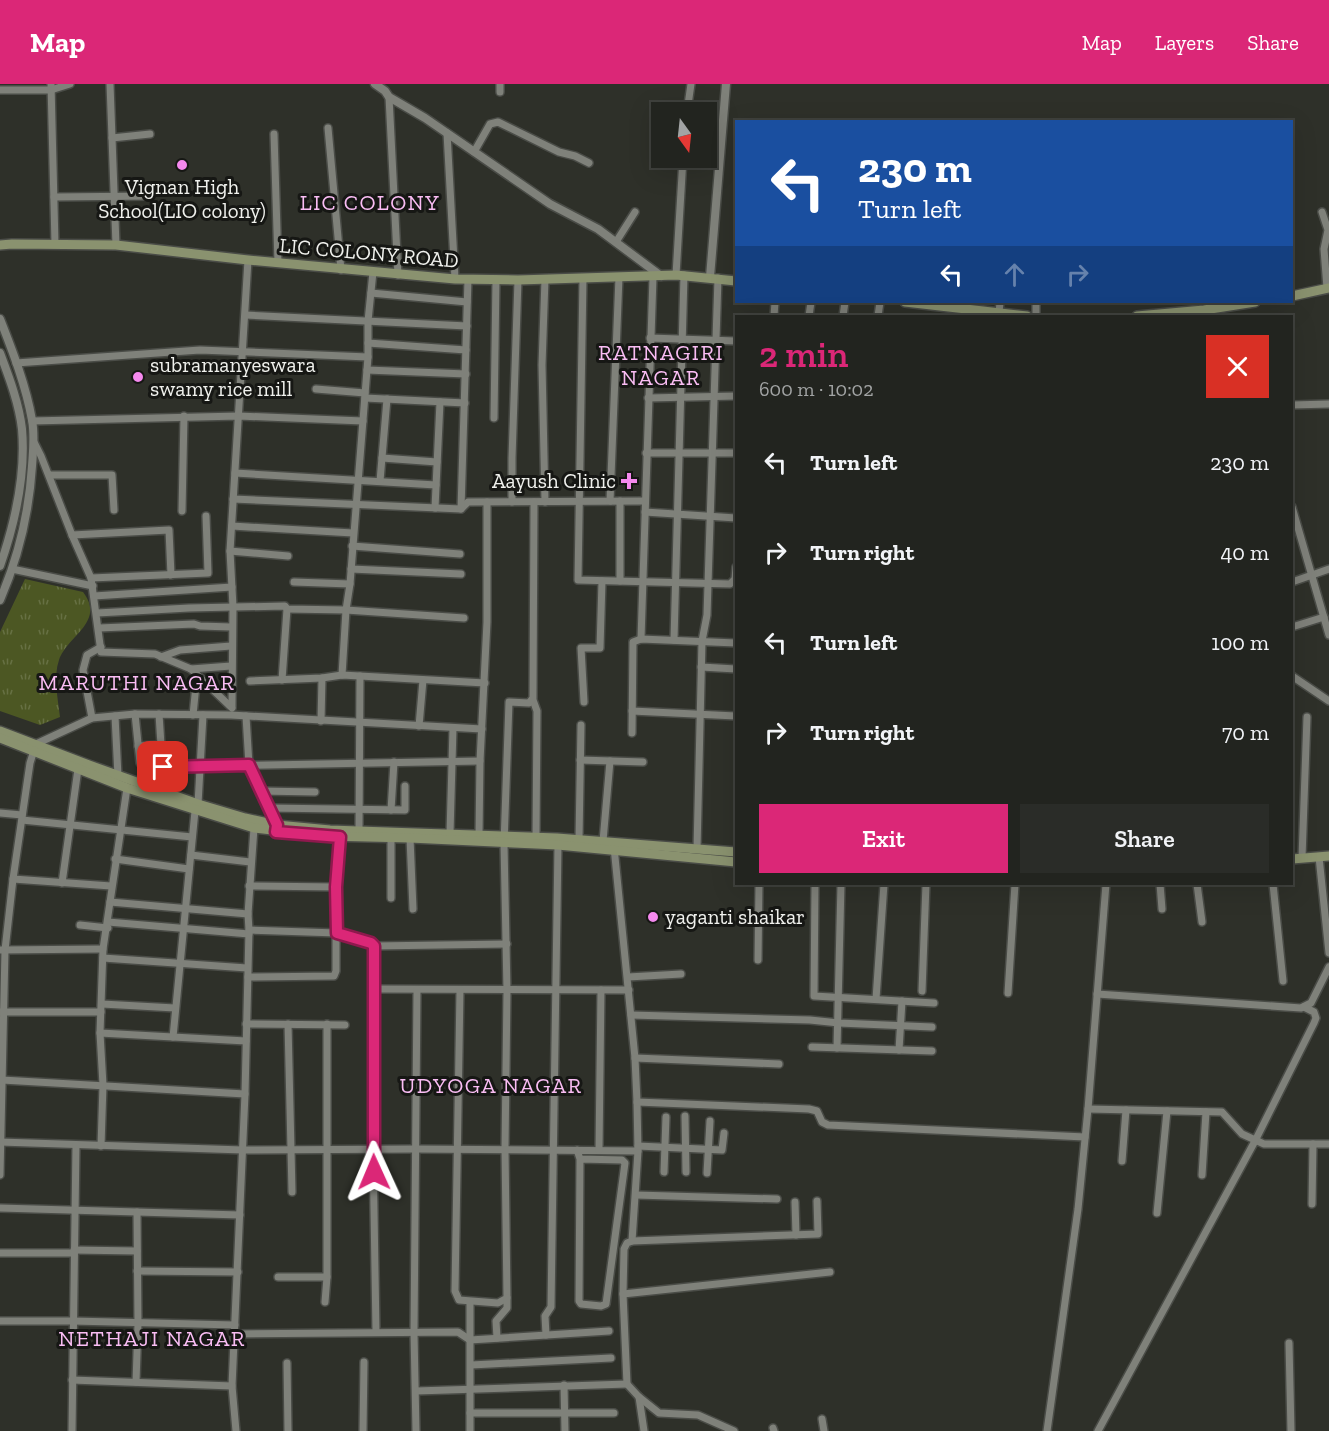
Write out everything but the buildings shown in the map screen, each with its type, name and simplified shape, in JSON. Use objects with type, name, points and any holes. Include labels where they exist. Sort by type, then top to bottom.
[{"type":"main road","name":"LIC COLONY ROAD","points":[[0,245],[116,245],[248,261],[455,279],[518,280],[680,275],[735,281]]},
{"type":"main road","points":[[1293,296],[1328,288]]},
{"type":"main road","points":[[914,303],[1018,315]]},
{"type":"main road","points":[[1159,315],[1204,313],[1224,304],[1240,303]]},
{"type":"main road","points":[[0,731],[78,769],[127,788],[252,820],[277,829],[340,837],[504,840],[558,845],[735,852]]},
{"type":"main road","points":[[0,738],[35,747],[164,792],[196,807],[254,828],[450,833],[504,840],[536,837],[579,839],[603,841],[614,846],[735,862]]},
{"type":"main road","points":[[1293,859],[1324,857]]},
{"type":"street","points":[[0,90],[70,84]]},
{"type":"street","points":[[110,84],[116,245]]},
{"type":"street","points":[[375,84],[550,204],[598,229],[657,277],[650,338],[641,639]]},
{"type":"street","points":[[688,102],[691,84]]},
{"type":"street","points":[[697,849],[702,641],[707,615],[708,585],[715,340],[714,278],[726,84]]},
{"type":"street","points":[[51,87],[55,244]]},
{"type":"street","points":[[387,91],[398,275]]},
{"type":"street","points":[[474,152],[490,124],[498,122],[559,152],[589,163]]},
{"type":"street","points":[[328,128],[341,270]]},
{"type":"street","points":[[447,133],[455,279]]},
{"type":"street","points":[[112,138],[150,134]]},
{"type":"street","points":[[274,134],[278,263]]},
{"type":"street","points":[[674,640],[682,339],[680,275],[683,168]]},
{"type":"street","points":[[54,197],[150,196]]},
{"type":"street","points":[[616,242],[635,212]]},
{"type":"street","points":[[1322,212],[1328,230],[1324,249],[1328,288]]},
{"type":"street","points":[[231,715],[233,607],[230,550],[248,261]]},
{"type":"street","points":[[342,675],[359,480],[373,272]]},
{"type":"street","points":[[610,501],[619,277]]},
{"type":"street","points":[[583,278],[578,580],[708,585],[733,583],[735,579]]},
{"type":"street","points":[[461,509],[468,279]]},
{"type":"street","points":[[494,418],[496,279]]},
{"type":"street","points":[[544,502],[542,365],[545,279]]},
{"type":"street","points":[[512,502],[518,280]]},
{"type":"street","points":[[371,293],[467,302]]},
{"type":"street","points":[[999,313],[1000,303]]},
{"type":"street","points":[[246,315],[467,326]]},
{"type":"street","points":[[0,320],[16,363],[32,421],[34,442],[27,518],[0,600]]},
{"type":"street","points":[[650,338],[735,341]]},
{"type":"street","points":[[368,343],[466,350]]},
{"type":"street","points":[[16,363],[156,352],[241,351],[368,357]]},
{"type":"street","points":[[0,353],[14,391],[22,439],[19,492],[0,566]]},
{"type":"street","points":[[367,370],[466,374]]},
{"type":"street","points":[[316,389],[387,399],[465,403]]},
{"type":"street","points":[[648,398],[735,396]]},
{"type":"street","points":[[380,481],[387,399]]},
{"type":"street","points":[[435,508],[440,402]]},
{"type":"street","points":[[1293,405],[1329,404]]},
{"type":"street","points":[[32,421],[184,416],[363,421]]},
{"type":"street","points":[[182,511],[184,416]]},
{"type":"street","points":[[34,442],[50,475],[92,582],[101,652],[155,654],[194,672],[232,706]]},
{"type":"street","points":[[646,453],[735,453]]},
{"type":"street","points":[[382,459],[437,462]]},
{"type":"street","points":[[235,473],[436,485]]},
{"type":"street","points":[[50,475],[112,475],[114,510]]},
{"type":"street","points":[[233,499],[461,509],[468,502],[644,501]]},
{"type":"street","points":[[620,501],[620,581]]},
{"type":"street","points":[[479,835],[480,761],[485,683],[487,502]]},
{"type":"street","points":[[534,502],[533,700],[537,711],[536,837]]},
{"type":"street","points":[[1293,511],[1329,635]]},
{"type":"street","points":[[645,512],[735,518]]},
{"type":"street","points":[[12,569],[92,582],[208,573],[206,516]]},
{"type":"street","points":[[232,526],[353,533]]},
{"type":"street","points":[[72,535],[169,530],[171,575]]},
{"type":"street","points":[[352,546],[460,554]]},
{"type":"street","points":[[230,550],[288,556]]},
{"type":"street","points":[[351,569],[460,574]]},
{"type":"street","points":[[1293,582],[1329,570]]},
{"type":"street","points":[[584,702],[581,648],[600,648],[602,581]]},
{"type":"street","points":[[294,582],[350,584]]},
{"type":"street","points":[[94,596],[232,587]]},
{"type":"street","points":[[97,613],[285,606],[287,609],[346,610],[464,618]]},
{"type":"street","points":[[282,680],[287,609]]},
{"type":"street","points":[[1293,627],[1324,617]]},
{"type":"street","points":[[99,628],[194,624],[200,627],[231,627]]},
{"type":"street","points":[[632,733],[633,642],[641,639],[735,643]]},
{"type":"street","points":[[161,657],[180,650],[231,646]]},
{"type":"street","points":[[92,718],[83,670],[87,654],[101,647]]},
{"type":"street","points":[[194,672],[231,666]]},
{"type":"street","points":[[701,667],[735,669]]},
{"type":"street","points":[[193,715],[194,672]]},
{"type":"street","points":[[250,681],[342,675],[485,683]]},
{"type":"street","points":[[359,831],[360,676]]},
{"type":"street","points":[[1293,677],[1329,701]]},
{"type":"street","points":[[321,721],[322,678]]},
{"type":"street","points":[[419,726],[423,680]]},
{"type":"street","points":[[497,1338],[496,1321],[507,1308],[505,1149],[507,945],[504,840],[509,702],[529,703],[533,700]]},
{"type":"street","points":[[632,711],[735,716]]},
{"type":"street","points":[[0,1175],[4,916],[13,879],[35,747],[92,718],[135,714],[231,715],[482,729]]},
{"type":"street","points":[[135,714],[140,763]]},
{"type":"street","points":[[159,714],[164,792]]},
{"type":"street","points":[[173,1037],[203,715]]},
{"type":"street","points":[[115,716],[118,776]]},
{"type":"street","points":[[246,716],[249,765],[277,829]]},
{"type":"street","points":[[1302,858],[1307,717]]},
{"type":"street","points":[[579,839],[581,725]]},
{"type":"street","points":[[450,833],[453,728]]},
{"type":"street","points":[[138,746],[161,746]]},
{"type":"street","points":[[580,760],[643,762]]},
{"type":"street","points":[[603,841],[610,760]]},
{"type":"street","points":[[163,767],[480,761]]},
{"type":"street","points":[[391,810],[394,762]]},
{"type":"street","points":[[62,882],[78,769]]},
{"type":"street","points":[[269,808],[405,810],[405,786]]},
{"type":"street","points":[[101,1146],[103,1084],[100,1034],[103,949],[127,788]]},
{"type":"street","points":[[261,791],[315,792]]},
{"type":"street","points":[[0,813],[70,825],[192,837]]},
{"type":"street","points":[[236,1431],[232,1386],[245,1094],[249,886],[254,828]]},
{"type":"street","points":[[248,977],[334,976],[337,933],[336,887],[340,837]]},
{"type":"street","points":[[391,838],[391,898]]},
{"type":"street","points":[[410,838],[412,909]]},
{"type":"street","points":[[546,1335],[545,1316],[551,1307],[558,845]]},
{"type":"street","points":[[614,846],[635,1058],[638,1149],[632,1241]]},
{"type":"street","points":[[191,855],[250,862]]},
{"type":"street","points":[[1324,857],[1329,953]]},
{"type":"street","points":[[115,859],[189,869]]},
{"type":"street","points":[[13,879],[111,885]]},
{"type":"street","points":[[758,960],[759,885]]},
{"type":"street","points":[[815,885],[814,996],[934,1003]]},
{"type":"street","points":[[837,1048],[841,885]]},
{"type":"street","points":[[876,999],[884,885]]},
{"type":"street","points":[[922,991],[926,885]]},
{"type":"street","points":[[1008,993],[1016,885]]},
{"type":"street","points":[[1047,1431],[1078,1209],[1106,885]]},
{"type":"street","points":[[1160,885],[1162,909]]},
{"type":"street","points":[[1197,885],[1202,922]]},
{"type":"street","points":[[1273,885],[1283,981]]},
{"type":"street","points":[[249,886],[336,887]]},
{"type":"street","points":[[110,902],[248,914]]},
{"type":"street","points":[[80,925],[337,933],[371,943],[374,946],[507,945]]},
{"type":"street","points":[[374,946],[373,1149],[376,1332]]},
{"type":"street","points":[[3,950],[103,949]]},
{"type":"street","points":[[103,958],[248,968]]},
{"type":"street","points":[[1097,994],[1304,1007],[1311,1003],[1329,970]]},
{"type":"street","points":[[628,977],[681,974]]},
{"type":"street","points":[[374,989],[629,990]]},
{"type":"street","points":[[416,1431],[414,1333],[417,990]]},
{"type":"street","points":[[460,990],[455,1292],[459,1300],[470,1302],[498,1303],[507,1298]]},
{"type":"street","points":[[599,1150],[601,990]]},
{"type":"street","points":[[899,1050],[902,1001]]},
{"type":"street","points":[[1098,1431],[1314,1023],[1314,1012],[1304,1007]]},
{"type":"street","points":[[2,1012],[176,1008]]},
{"type":"street","points":[[631,1015],[810,1020],[932,1027]]},
{"type":"street","points":[[246,1024],[345,1024]]},
{"type":"street","points":[[288,1024],[292,1192]]},
{"type":"street","points":[[325,1302],[327,1277],[327,1024]]},
{"type":"street","points":[[100,1034],[246,1041]]},
{"type":"street","points":[[812,1047],[932,1051]]},
{"type":"street","points":[[635,1058],[779,1064]]},
{"type":"street","points":[[2,1080],[103,1084],[245,1094]]},
{"type":"street","points":[[637,1102],[809,1109],[817,1111],[822,1122],[828,1125],[1085,1137]]},
{"type":"street","points":[[1088,1108],[1222,1112],[1242,1134],[1264,1144],[1329,1144]]},
{"type":"street","points":[[1122,1161],[1126,1110]]},
{"type":"street","points":[[1157,1214],[1167,1111]]},
{"type":"street","points":[[1202,1175],[1206,1112]]},
{"type":"street","points":[[685,1116],[686,1172]]},
{"type":"street","points":[[664,1172],[666,1117]]},
{"type":"street","points":[[707,1173],[710,1121]]},
{"type":"street","points":[[0,1143],[243,1150],[599,1150],[665,1147],[722,1150],[724,1133]]},
{"type":"street","points":[[1312,1204],[1313,1144]]},
{"type":"street","points":[[72,1431],[76,1145]]},
{"type":"street","points":[[577,1150],[580,1160],[579,1301],[581,1304],[601,1306],[606,1304],[625,1163],[621,1160],[580,1160]]},
{"type":"street","points":[[636,1195],[777,1199]]},
{"type":"street","points":[[734,1431],[698,1415],[659,1413],[627,1384],[623,1294],[624,1249],[632,1241],[818,1234],[817,1201]]},
{"type":"street","points":[[795,1202],[796,1235]]},
{"type":"street","points":[[0,1208],[240,1215]]},
{"type":"street","points":[[136,1382],[137,1212]]},
{"type":"street","points":[[0,1253],[137,1251]]},
{"type":"street","points":[[136,1271],[238,1272]]},
{"type":"street","points":[[623,1294],[830,1272]]},
{"type":"street","points":[[278,1277],[327,1277]]},
{"type":"street","points":[[470,1302],[470,1431]]},
{"type":"street","points":[[0,1321],[235,1325]]},
{"type":"street","points":[[234,1334],[458,1332],[470,1340],[609,1331]]},
{"type":"street","points":[[1289,1343],[1291,1431]]},
{"type":"street","points":[[471,1365],[611,1359]]},
{"type":"street","points":[[363,1431],[364,1362]]},
{"type":"street","points":[[287,1363],[288,1431]]},
{"type":"street","points":[[72,1380],[232,1386]]},
{"type":"street","points":[[416,1391],[627,1384]]},
{"type":"street","points":[[564,1385],[565,1431]]},
{"type":"street","points":[[639,1396],[644,1431]]},
{"type":"street","points":[[470,1413],[614,1413]]},
{"type":"street","points":[[822,1419],[824,1431]]},
{"type":"green space","points":[[25,579],[83,592],[89,603],[90,612],[88,620],[64,651],[57,667],[56,681],[60,717],[40,725],[0,711],[0,632]]},
{"type":"place","name":"Vignan High School(LIO colony)","points":[[182,165]]},
{"type":"place","name":"subramanyeswara swamy rice mill","points":[[138,377]]},
{"type":"place","name":"Aayush Clinic","points":[[629,481]]},
{"type":"place","name":"yaganti shaikar","points":[[653,917]]},
{"type":"district","name":"LIC COLONY","points":[[370,202]]},
{"type":"district","name":"RATNAGIRI NAGAR","points":[[661,364]]},
{"type":"district","name":"MARUTHI NAGAR","points":[[137,682]]},
{"type":"district","name":"UDYOGA NAGAR","points":[[491,1085]]},
{"type":"district","name":"NETHAJI NAGAR","points":[[152,1338]]},
{"type":"route","points":[[163,767],[249,765],[277,825],[276,832],[340,837],[336,887],[337,933],[371,943],[374,946],[374,1172]]}]
